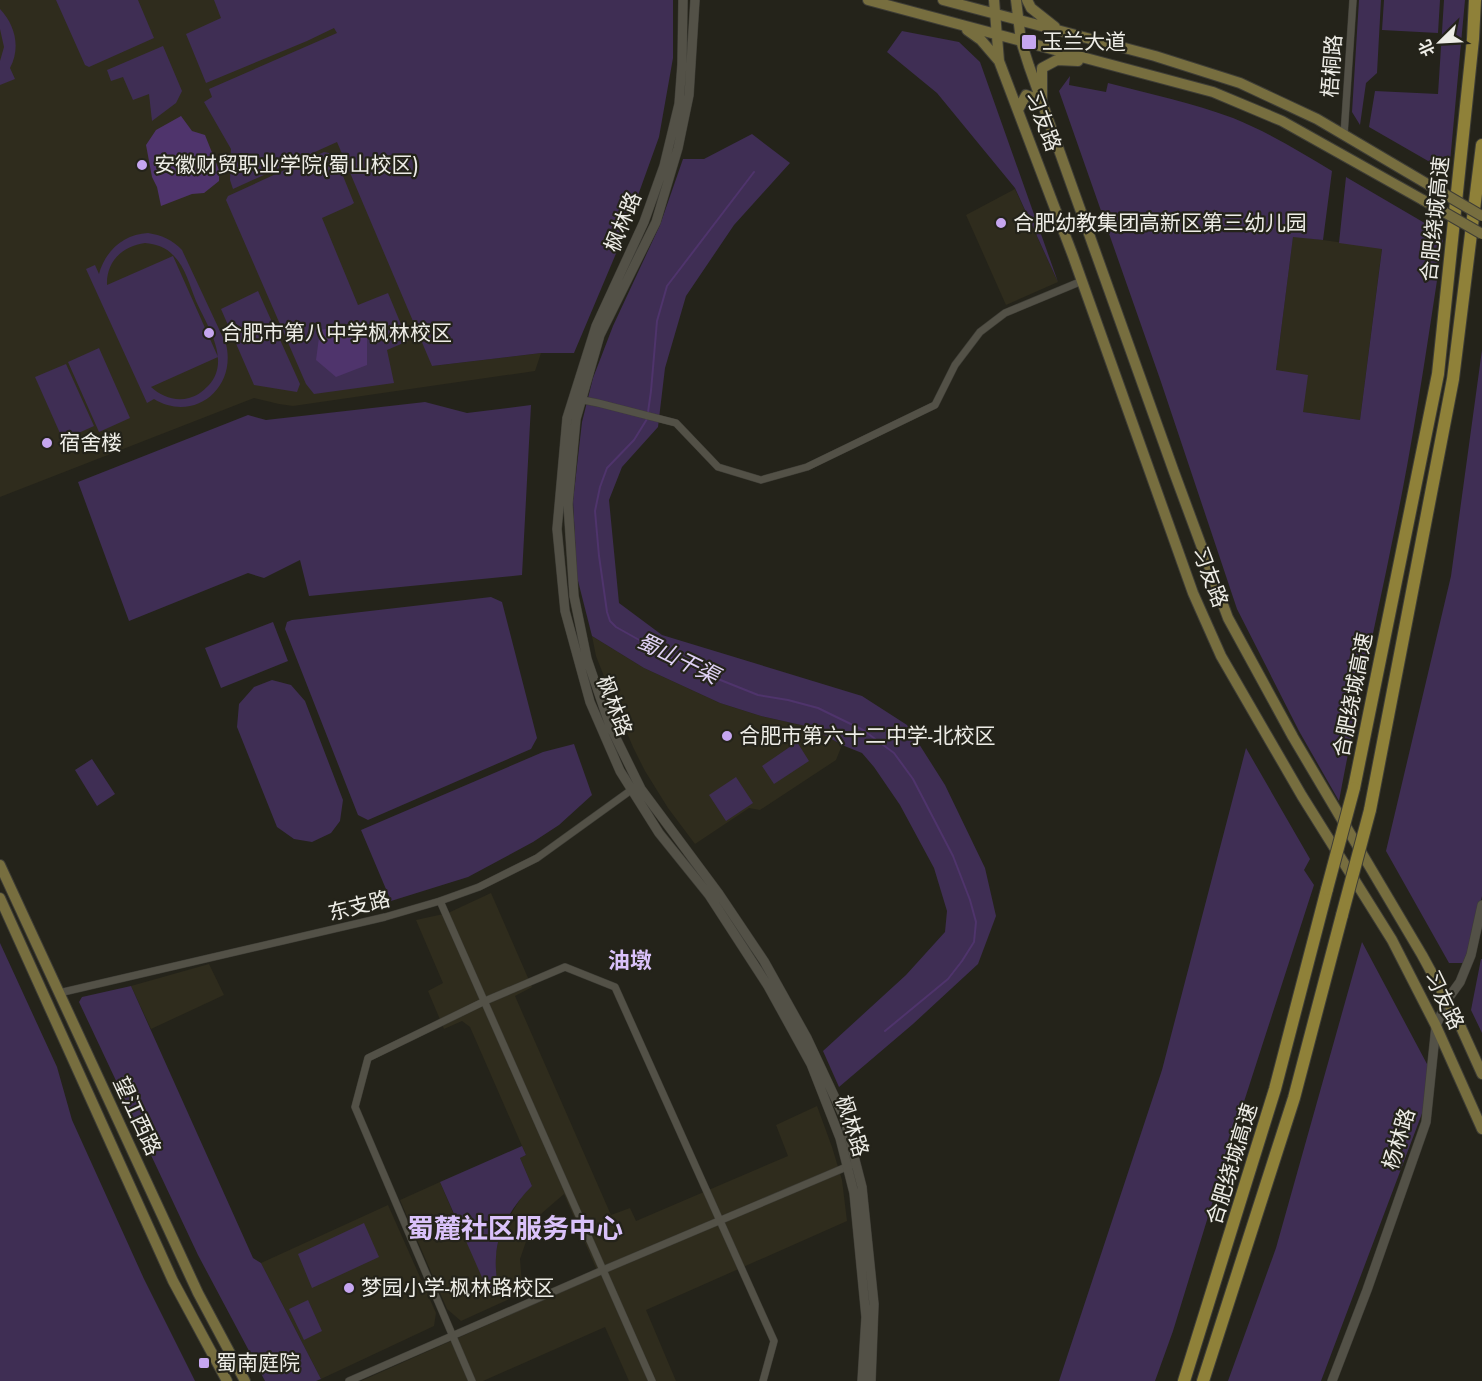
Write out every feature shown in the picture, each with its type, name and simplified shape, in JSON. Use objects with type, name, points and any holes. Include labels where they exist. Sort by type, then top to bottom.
[{"type":"highway","name":"合肥绕城高速","points":[[1184,1381],[1275,1089],[1354,788],[1438,374],[1473,39],[1475,0]]},
{"type":"highway","name":"合肥绕城高速","points":[[1203,1381],[1294,1098],[1370,810],[1453,379],[1482,145]]},
{"type":"main road","name":"枫林路","points":[[683,0],[679,104],[664,166],[644,222],[596,327],[577,399],[568,504],[574,596],[587,659],[610,726],[635,787],[641,789],[719,894],[764,961],[807,1038],[844,1117],[866,1317],[862,1381]]},
{"type":"main road","name":"枫林路","points":[[577,399],[600,335],[656,222],[678,148],[689,95],[695,0]]},
{"type":"main road","points":[[868,0],[1213,92],[1282,121],[1482,234]]},
{"type":"main road","points":[[942,20],[945,0],[1155,57],[1240,83],[1317,118],[1482,216]]},
{"type":"main road","name":"习友路","points":[[994,0],[999,61],[1082,282],[1193,593],[1221,656],[1302,796],[1392,940],[1436,1026],[1482,1130]]},
{"type":"main road","name":"习友路","points":[[1016,0],[1021,41],[1228,618],[1293,736],[1422,955],[1459,1023],[1482,1074]]},
{"type":"main road","points":[[1027,0],[1031,8],[1060,31]]},
{"type":"main road","points":[[959,24],[981,40],[999,61]]},
{"type":"main road","points":[[1078,56],[1083,37]]},
{"type":"main road","points":[[1018,110],[1026,96],[1042,101],[1042,68],[1057,60],[1095,61]]},
{"type":"main road","name":"望江西路","points":[[0,865],[198,1293],[245,1381]]},
{"type":"main road","name":"望江西路","points":[[0,898],[173,1281],[226,1381]]},
{"type":"main road","name":"杨林路","points":[[1332,1381],[1367,1290],[1426,1122],[1436,1026],[1447,1000],[1460,982],[1471,955],[1482,905]]},
{"type":"main road","name":"枫林路","points":[[851,1165],[862,1187],[874,1304],[872,1381]]},
{"type":"street","name":"梧桐路","points":[[1344,135],[1353,0]]},
{"type":"street","points":[[577,399],[676,423],[718,467],[761,480],[807,467],[935,405],[955,365],[980,332],[1005,313],[1082,282]]},
{"type":"street","name":"东支路","points":[[59,993],[385,918],[440,901],[479,887],[537,858],[635,787]]},
{"type":"street","points":[[440,901],[652,1381]]},
{"type":"street","points":[[472,1381],[355,1107],[368,1058],[485,1001],[565,967],[615,987],[774,1341],[763,1381]]},
{"type":"street","points":[[349,1381],[851,1165]]},
{"type":"shaded area","points":[[0,0],[322,0],[406,61],[432,366],[541,353],[535,371],[293,406],[254,398],[0,497]]},
{"type":"shaded area","points":[[56,0],[138,0],[154,38],[89,67],[85,65]]},
{"type":"shaded area","points":[[214,0],[673,0],[673,58],[659,137],[623,237],[574,353],[541,353],[432,366],[337,142],[233,189],[230,180],[231,149],[204,102],[212,97],[209,89],[337,33],[334,28],[206,83],[186,34],[221,18]]},
{"type":"shaded area","points":[[1359,0],[1381,0],[1377,73],[1366,83],[1360,125],[1352,112]]},
{"type":"shaded area","points":[[1384,0],[1440,0],[1438,33],[1382,30]]},
{"type":"shaded area","points":[[1444,0],[1465,0],[1449,173],[1369,127],[1375,91],[1438,94]]},
{"type":"shaded area","points":[[0,9],[13,29],[16,44],[10,68],[15,79],[0,85],[0,61],[4,47],[0,29]]},
{"type":"shaded area","points":[[902,31],[959,42],[980,62],[1058,282],[1015,188],[937,93],[887,52]]},
{"type":"shaded area","points":[[163,46],[182,91],[176,103],[152,121],[149,94],[133,100],[123,77],[111,81],[107,70]]},
{"type":"shaded area","points":[[1070,76],[1069,85],[1106,92],[1108,83],[1187,103],[1233,118],[1271,136],[1332,171],[1323,240],[1293,237],[1276,370],[1308,375],[1303,412],[1360,420],[1382,249],[1339,243],[1346,177],[1440,232],[1443,241],[1408,462],[1339,801],[1299,731],[1237,609],[1160,379],[1059,91]]},
{"type":"shaded area","points":[[181,116],[192,131],[205,135],[219,170],[219,181],[204,193],[192,194],[161,206],[157,187],[152,177],[146,145],[156,130]]},
{"type":"shaded area","points":[[752,134],[790,163],[734,225],[686,296],[665,368],[658,427],[622,467],[609,500],[619,603],[662,635],[862,696],[907,725],[945,785],[985,868],[996,916],[978,964],[913,1024],[839,1087],[823,1051],[906,975],[945,932],[947,911],[934,868],[900,805],[862,753],[810,727],[761,716],[720,703],[644,668],[592,636],[577,577],[573,501],[582,422],[593,378],[613,326],[660,225],[683,159],[704,159]]},
{"type":"shaded area","points":[[324,152],[334,154],[354,203],[322,218],[358,305],[388,293],[408,341],[387,350],[394,383],[314,394],[306,384],[226,200],[228,196]]},
{"type":"shaded area","points":[[1015,189],[1058,282],[1006,305],[966,215]]},
{"type":"shaded area","points":[[148,233],[162,237],[175,243],[182,250],[226,344],[228,360],[225,375],[218,388],[197,404],[183,407],[154,399],[147,403],[86,269],[95,265],[99,274],[106,258],[117,245],[139,234]],"holes":[[[145,243],[168,250],[178,260],[184,271],[211,332],[218,356],[173,256],[107,285],[109,269],[113,262],[117,256],[129,248]],[[218,357],[218,366],[208,386],[192,397],[173,399],[151,387]]]},
{"type":"shaded area","points":[[1293,236],[1382,248],[1360,420],[1303,412],[1276,370]]},
{"type":"shaded area","points":[[258,291],[300,384],[297,392],[254,385],[221,309]]},
{"type":"shaded area","points":[[350,324],[367,330],[367,365],[336,377],[316,360],[320,330]]},
{"type":"shaded area","points":[[99,348],[130,418],[99,432],[68,362]]},
{"type":"shaded area","points":[[1482,350],[1482,896],[1471,942],[1463,963],[1449,963],[1386,851],[1451,576]]},
{"type":"shaded area","points":[[66,364],[94,426],[63,440],[35,377]]},
{"type":"shaded area","points":[[425,402],[467,413],[531,405],[522,575],[309,596],[300,560],[264,578],[248,573],[129,621],[78,482],[248,415],[266,420]]},
{"type":"shaded area","points":[[491,597],[502,602],[537,738],[531,749],[368,820],[358,815],[285,629],[287,622]]},
{"type":"shaded area","points":[[273,622],[288,661],[221,688],[205,648]]},
{"type":"shaded area","name":"合肥市第六十二中学-北校区","points":[[592,636],[644,668],[720,703],[761,716],[810,727],[842,745],[836,760],[760,810],[749,808],[695,844],[668,808],[633,747],[596,656]]},
{"type":"shaded area","points":[[272,680],[291,685],[305,701],[343,800],[340,821],[331,833],[312,842],[294,839],[277,827],[237,727],[239,704],[254,687]]},
{"type":"shaded area","points":[[797,742],[809,761],[774,784],[762,766]]},
{"type":"shaded area","points":[[574,744],[592,795],[559,825],[533,842],[468,877],[391,901],[361,830],[543,752]]},
{"type":"shaded area","points":[[1246,748],[1310,859],[1304,870],[1314,885],[1173,1331],[1155,1381],[1059,1381],[1162,1070]]},
{"type":"shaded area","points":[[92,759],[115,794],[97,806],[75,770]]},
{"type":"shaded area","points":[[736,777],[753,803],[726,821],[709,795]]},
{"type":"shaded area","points":[[491,893],[532,987],[515,996],[611,1215],[630,1208],[636,1221],[788,1156],[776,1125],[817,1106],[842,1180],[847,1221],[646,1310],[676,1381],[629,1381],[605,1327],[483,1381],[361,1381],[599,1275],[564,1194],[542,1213],[528,1236],[520,1259],[522,1285],[525,1292],[461,1321],[447,1309],[400,1200],[440,1182],[461,1231],[497,1286],[495,1258],[500,1232],[522,1196],[532,1186],[520,1158],[526,1155],[470,1027],[462,1021],[444,1029],[428,991],[443,983],[416,920],[448,913]]},
{"type":"shaded area","points":[[1362,942],[1435,1079],[1321,1381],[1228,1381],[1276,1248]]},
{"type":"shaded area","points":[[0,943],[57,1067],[72,1120],[144,1279],[195,1381],[0,1381]]},
{"type":"shaded area","points":[[1482,959],[1482,1033],[1471,1010]]},
{"type":"shaded area","points":[[209,964],[224,995],[151,1029],[131,986]]},
{"type":"shaded area","points":[[131,986],[253,1258],[261,1263],[321,1379],[316,1381],[265,1381],[198,1255],[79,1002],[82,997]]},
{"type":"shaded area","points":[[522,1146],[526,1155],[520,1158],[532,1186],[507,1218],[499,1237],[496,1257],[497,1286],[488,1291],[440,1182]]},
{"type":"shaded area","name":"梦园小学-枫林路校区","points":[[388,1205],[436,1313],[434,1326],[321,1379],[261,1263]]},
{"type":"shaded area","points":[[364,1223],[379,1257],[312,1288],[298,1254]]},
{"type":"shaded area","points":[[308,1300],[322,1331],[304,1340],[289,1309]]},
{"type":"waterway","name":"蜀山干渠","points":[[754,172],[667,286],[657,321],[647,419],[634,440],[607,468],[595,511],[607,612],[610,621],[616,627],[666,655],[718,679],[758,695],[818,708],[863,730],[894,753],[913,779],[953,856],[970,900],[976,922],[974,942],[948,979],[885,1031]]},
{"type":"place","name":"玉兰大道","points":[[1029,42]]},
{"type":"place","name":"安徽财贸职业学院(蜀山校区)","points":[[142,165]]},
{"type":"place","name":"合肥幼教集团高新区第三幼儿园","points":[[1001,223]]},
{"type":"place","name":"合肥市第八中学枫林校区","points":[[209,333]]},
{"type":"place","name":"宿舍楼","points":[[47,443]]},
{"type":"place","name":"合肥市第六十二中学-北校区","points":[[727,736]]},
{"type":"place","name":"梦园小学-枫林路校区","points":[[349,1288]]},
{"type":"place","name":"蜀南庭院","points":[[204,1363]]},
{"type":"district","name":"油墩","points":[[630,960]]},
{"type":"district","name":"蜀麓社区服务中心","points":[[515,1229]]}]
